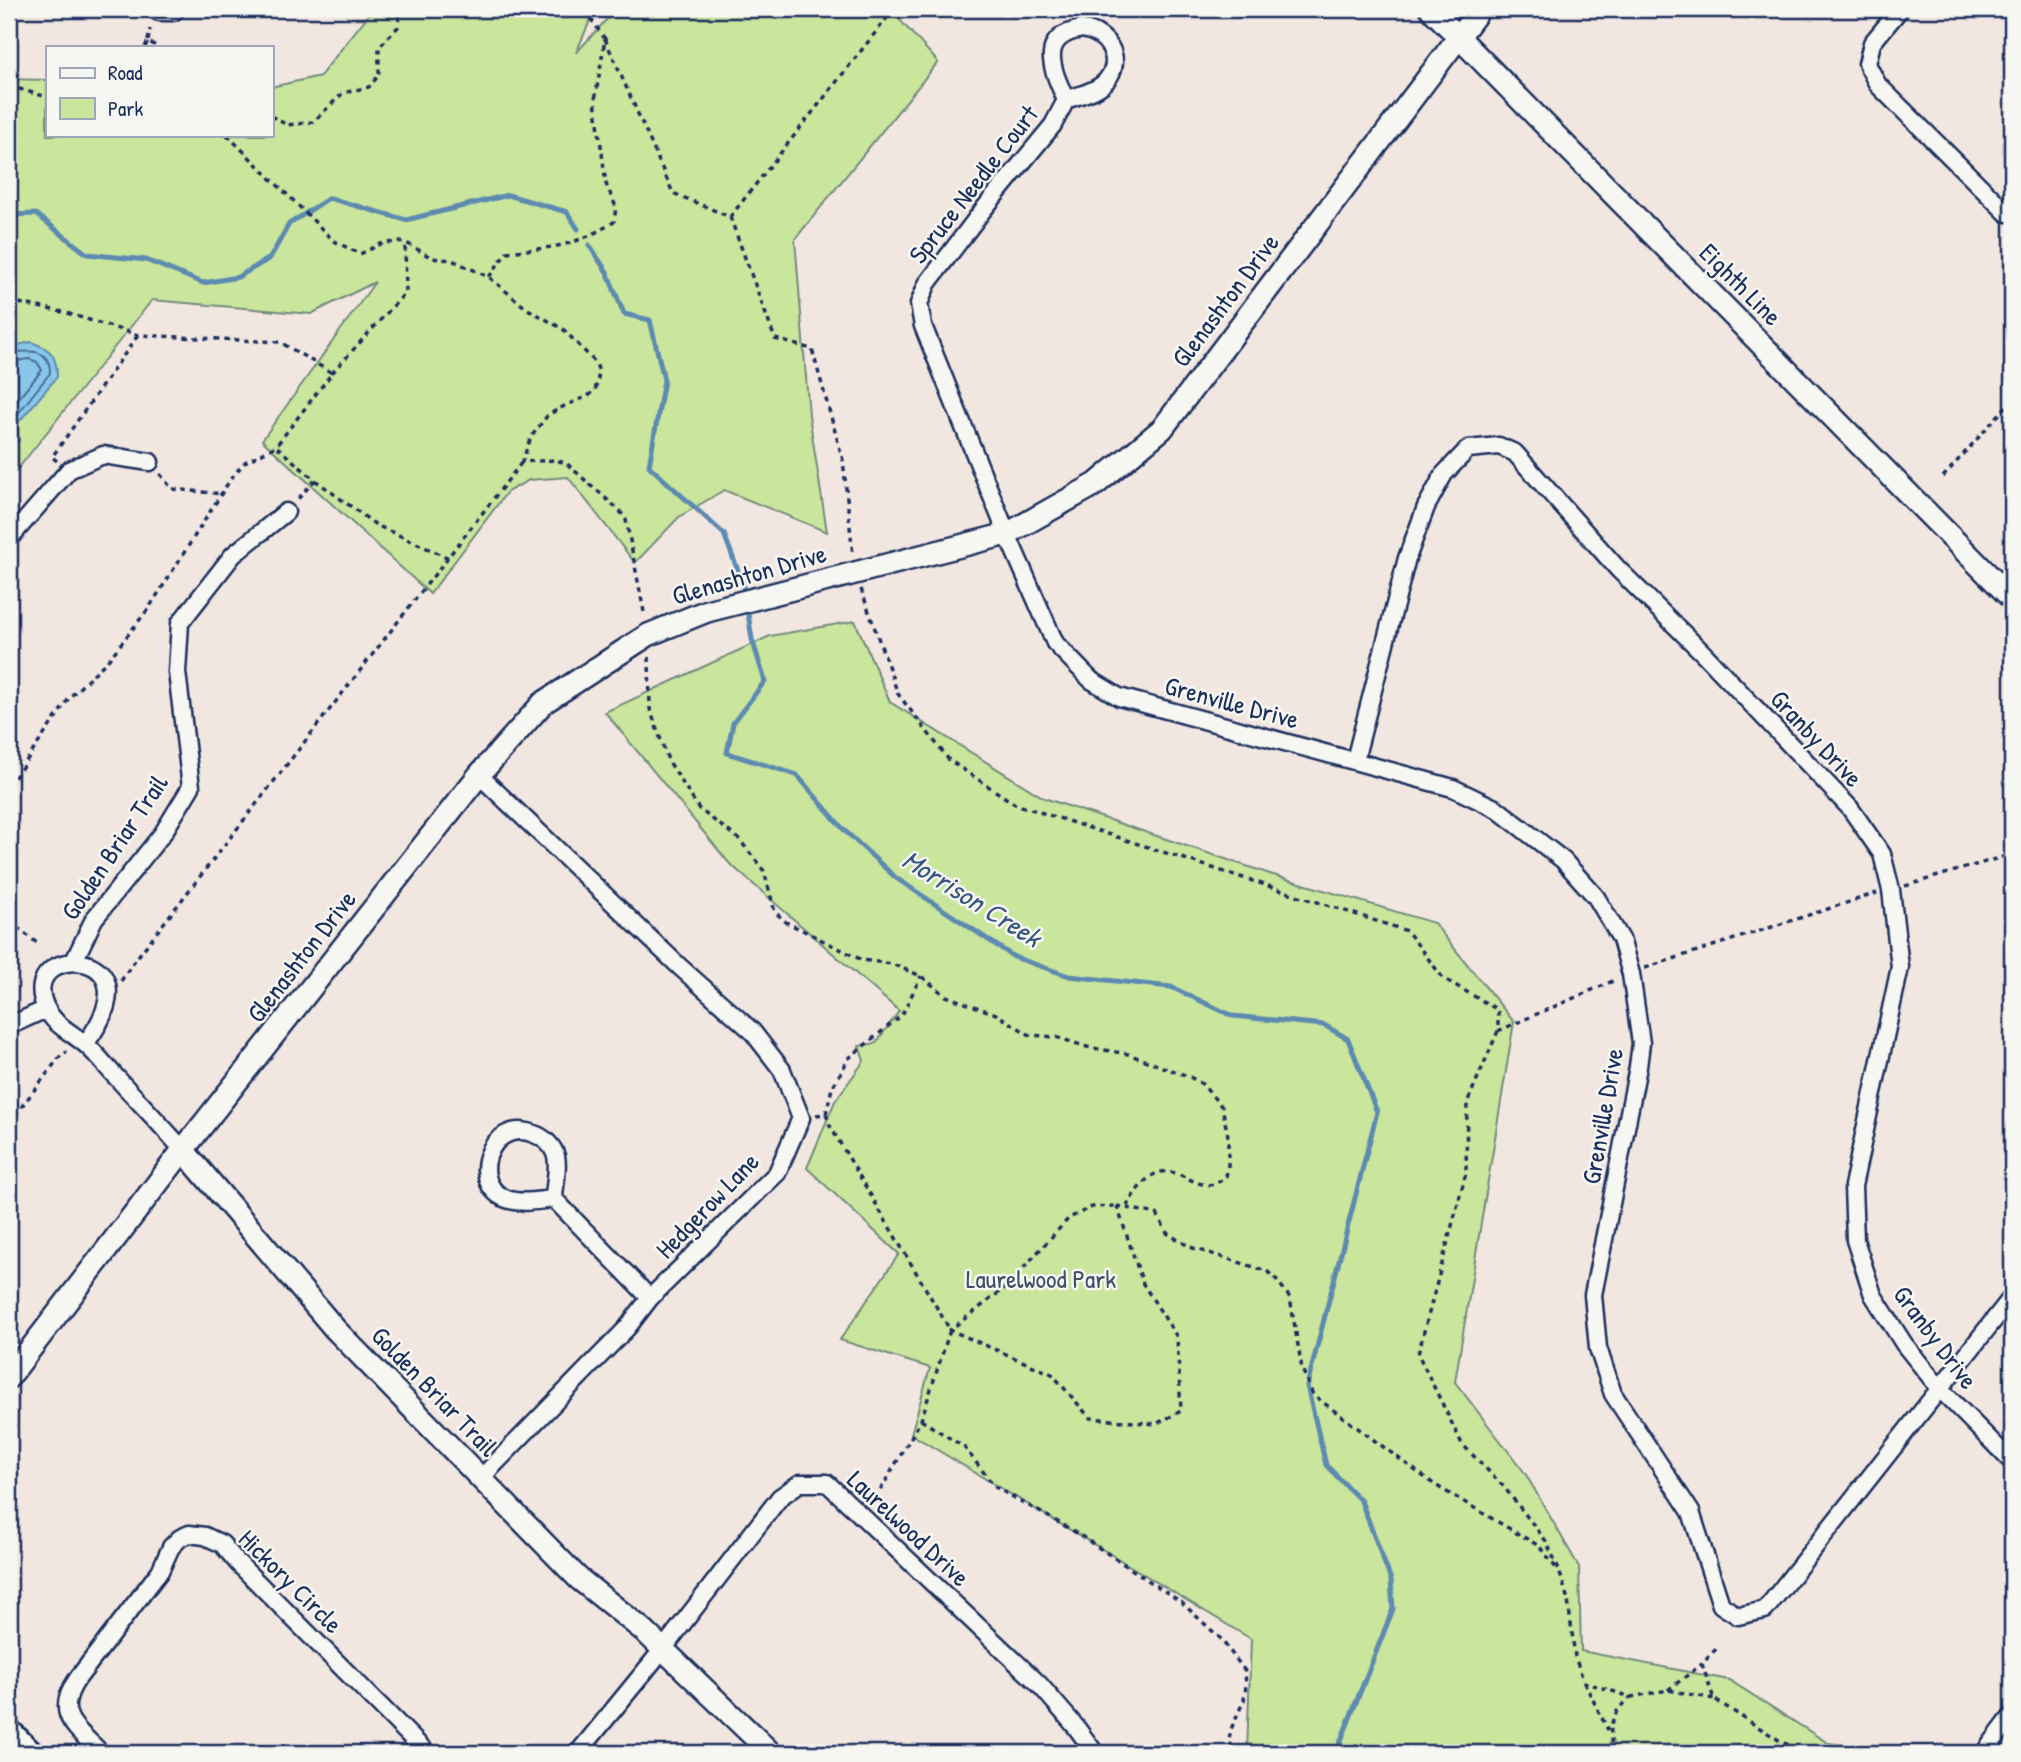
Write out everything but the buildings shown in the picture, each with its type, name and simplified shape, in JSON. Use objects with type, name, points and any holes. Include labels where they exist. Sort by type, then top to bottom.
[{"type":"main road","points":[[9,1732],[30,1753]]},
{"type":"street","points":[[154,9],[159,12],[173,12],[177,9]]},
{"type":"street","name":"Eighth Line","points":[[1431,9],[2012,599]]},
{"type":"street","name":"Glenashton Drive","points":[[9,1377],[183,1150],[479,775],[543,703],[648,635],[707,611],[1007,534],[1096,484],[1162,429],[1480,9]]},
{"type":"street","points":[[1900,9],[1872,43],[1867,64],[1878,85],[2007,213],[2012,214]]},
{"type":"street","name":"Spruce Needle Court","points":[[1007,534],[923,326],[919,304],[927,284],[1053,125],[1066,100],[1099,88],[1112,72],[1113,52],[1109,43],[1092,30],[1071,31],[1062,36],[1055,45],[1051,65],[1066,100]]},
{"type":"street","name":"Granby Drive","points":[[1355,760],[1407,558],[1426,507],[1444,474],[1468,450],[1499,446],[1515,453],[1618,569],[1704,654],[1850,808],[1882,854],[1891,890],[1900,967],[1853,1186],[1855,1240],[1873,1295],[1904,1344],[1940,1389],[2012,1462]]},
{"type":"street","points":[[9,539],[69,470],[103,455],[150,462]]},
{"type":"street","name":"Golden Briar Trail","points":[[74,961],[94,919],[163,833],[191,787],[177,672],[180,623],[233,555],[286,512]]},
{"type":"street","name":"Grenville Drive","points":[[1007,534],[1055,642],[1091,680],[1119,697],[1452,788],[1497,809],[1563,860],[1596,897],[1621,940],[1631,974],[1641,1043],[1639,1067],[1593,1294],[1598,1348],[1613,1394],[1691,1513],[1721,1605],[1738,1616],[1765,1610],[2012,1297]]},
{"type":"street","name":"Hedgerow Lane","points":[[479,775],[680,967],[752,1031],[782,1070],[801,1118],[777,1173],[650,1298],[627,1328],[481,1478]]},
{"type":"street","name":"Golden Briar Trail","points":[[108,1004],[108,986],[100,971],[89,963],[60,963],[45,976],[41,993],[46,1009],[59,1026],[85,1044],[183,1150],[335,1329],[578,1578],[663,1649],[771,1753]]},
{"type":"street","points":[[85,1044],[108,1004]]},
{"type":"street","points":[[9,1026],[46,1009]]},
{"type":"street","points":[[554,1199],[520,1202],[498,1194],[489,1183],[486,1171],[487,1157],[492,1145],[502,1136],[514,1131],[527,1131],[550,1144],[556,1156],[557,1168],[554,1199],[650,1298]]},
{"type":"street","name":"Laurelwood Drive","points":[[663,1649],[780,1497],[800,1483],[827,1483],[1039,1684],[1095,1753]]},
{"type":"street","name":"Hickory Circle","points":[[101,1753],[72,1723],[66,1713],[67,1697],[78,1678],[160,1571],[171,1546],[189,1534],[205,1536],[222,1544],[427,1753]]},
{"type":"street","points":[[579,1753],[663,1649]]},
{"type":"street","points":[[1984,1753],[2012,1716]]},
{"type":"path","points":[[273,117],[287,125],[313,122],[343,93],[369,87],[379,75],[379,47],[398,27],[400,9]]},
{"type":"path","points":[[584,9],[605,38],[673,193],[730,217],[775,339],[812,349],[843,460],[856,573],[898,695],[949,760],[1014,804],[1407,931],[1443,978],[1498,1010],[1498,1031],[1467,1103],[1466,1173],[1418,1354],[1462,1444],[1504,1487],[1546,1541],[1568,1600],[1575,1657],[1584,1682],[1609,1732],[1615,1753]]},
{"type":"path","points":[[730,217],[894,9]]},
{"type":"path","points":[[146,46],[150,29]]},
{"type":"path","points":[[489,277],[507,252],[559,247],[577,242],[614,222],[616,207],[606,184],[595,100],[605,38]]},
{"type":"path","points":[[148,41],[156,46]]},
{"type":"path","points":[[9,86],[46,97]]},
{"type":"path","points":[[108,1004],[132,964],[522,462],[538,426],[560,408],[595,391],[599,373],[596,363],[563,328],[526,307],[489,277],[452,260],[432,258],[405,242],[383,243],[360,254],[334,241],[228,136]]},
{"type":"path","points":[[9,786],[70,697],[109,659],[149,608],[245,462],[276,446],[332,373],[406,292],[405,242]]},
{"type":"path","points":[[9,301],[63,312],[138,335],[280,342],[332,373]]},
{"type":"path","points":[[69,470],[52,457],[138,335]]},
{"type":"path","points":[[1944,477],[2012,400]]},
{"type":"path","points":[[276,446],[315,480],[376,525],[449,558]]},
{"type":"path","points":[[522,462],[555,460],[566,463],[620,512],[629,528],[644,612]]},
{"type":"path","points":[[150,462],[172,489],[222,494]]},
{"type":"path","points":[[286,512],[315,480]]},
{"type":"path","points":[[649,655],[650,709],[668,760],[699,809],[739,839],[764,871],[775,912],[786,922],[862,960],[892,964],[921,976],[946,996],[996,1014],[1030,1035],[1056,1037],[1087,1047],[1128,1054],[1190,1077],[1214,1095],[1222,1107],[1228,1136],[1226,1176],[1220,1182],[1202,1186],[1181,1174],[1162,1171],[1143,1183],[1127,1206]]},
{"type":"path","points":[[1498,1031],[1631,974],[1819,911],[2012,854]]},
{"type":"path","points":[[9,922],[37,943]]},
{"type":"path","points":[[921,976],[902,1015],[849,1058],[832,1088],[826,1114],[830,1126],[950,1330],[1052,1374],[1090,1418],[1156,1424],[1181,1411],[1177,1337],[1143,1284],[1116,1206]]},
{"type":"path","points":[[9,1123],[62,1054],[85,1044]]},
{"type":"path","points":[[816,1115],[826,1114]]},
{"type":"path","points":[[873,1503],[921,1420],[950,1330],[1005,1289],[1069,1218],[1092,1207],[1127,1206],[1138,1212],[1157,1214],[1167,1233],[1191,1247],[1267,1271],[1290,1298],[1302,1369],[1313,1395],[1435,1485],[1539,1546],[1560,1573]]},
{"type":"path","points":[[921,1420],[964,1447],[995,1487],[1072,1530],[1181,1602],[1220,1638],[1244,1671],[1247,1686],[1229,1740],[1235,1753]]},
{"type":"path","points":[[1668,1690],[1702,1664],[1716,1649]]},
{"type":"path","points":[[1702,1664],[1714,1699]]},
{"type":"path","points":[[1584,1682],[1630,1697],[1668,1690],[1714,1699],[1782,1742],[1807,1753]]},
{"type":"path","points":[[1609,1732],[1617,1710],[1630,1697]]},
{"type":"green space","points":[[373,9],[595,9],[576,53],[616,9],[890,9],[938,62],[795,239],[809,415],[827,532],[724,490],[679,517],[635,563],[568,477],[529,480],[507,492],[430,594],[262,440],[375,282],[311,314],[152,300],[9,480],[9,79],[46,80],[46,136],[273,136],[273,87],[320,76]]},
{"type":"green space","name":"Laurelwood Park","points":[[855,621],[890,702],[1044,798],[1270,874],[1434,923],[1514,1022],[1455,1382],[1525,1473],[1579,1567],[1581,1651],[1729,1680],[1828,1743],[1908,1753],[1247,1753],[1251,1639],[911,1434],[930,1368],[840,1340],[899,1254],[807,1168],[835,1101],[864,1061],[859,1046],[876,1043],[899,1011],[729,863],[605,712],[770,636]]},
{"type":"water","points":[[31,342],[44,347],[54,358],[57,377],[17,424],[19,441],[9,445],[9,347]]},
{"type":"waterway","name":"Morrison Creek","points":[[9,215],[36,214],[87,254],[146,260],[203,283],[238,277],[270,258],[289,224],[329,198],[406,220],[508,195],[567,212],[578,229]]},
{"type":"waterway","name":"Morrison Creek","points":[[589,245],[607,272],[624,314],[650,320],[664,380],[649,466],[724,534],[743,584],[745,597]]},
{"type":"waterway","name":"Morrison Creek","points":[[747,607],[752,639],[765,681],[733,723],[727,753],[797,775],[844,830],[896,878],[1014,957],[1069,976],[1171,987],[1233,1016],[1324,1025],[1348,1039],[1377,1112],[1307,1386],[1326,1465],[1361,1501],[1391,1580],[1393,1609],[1336,1753]]}]
